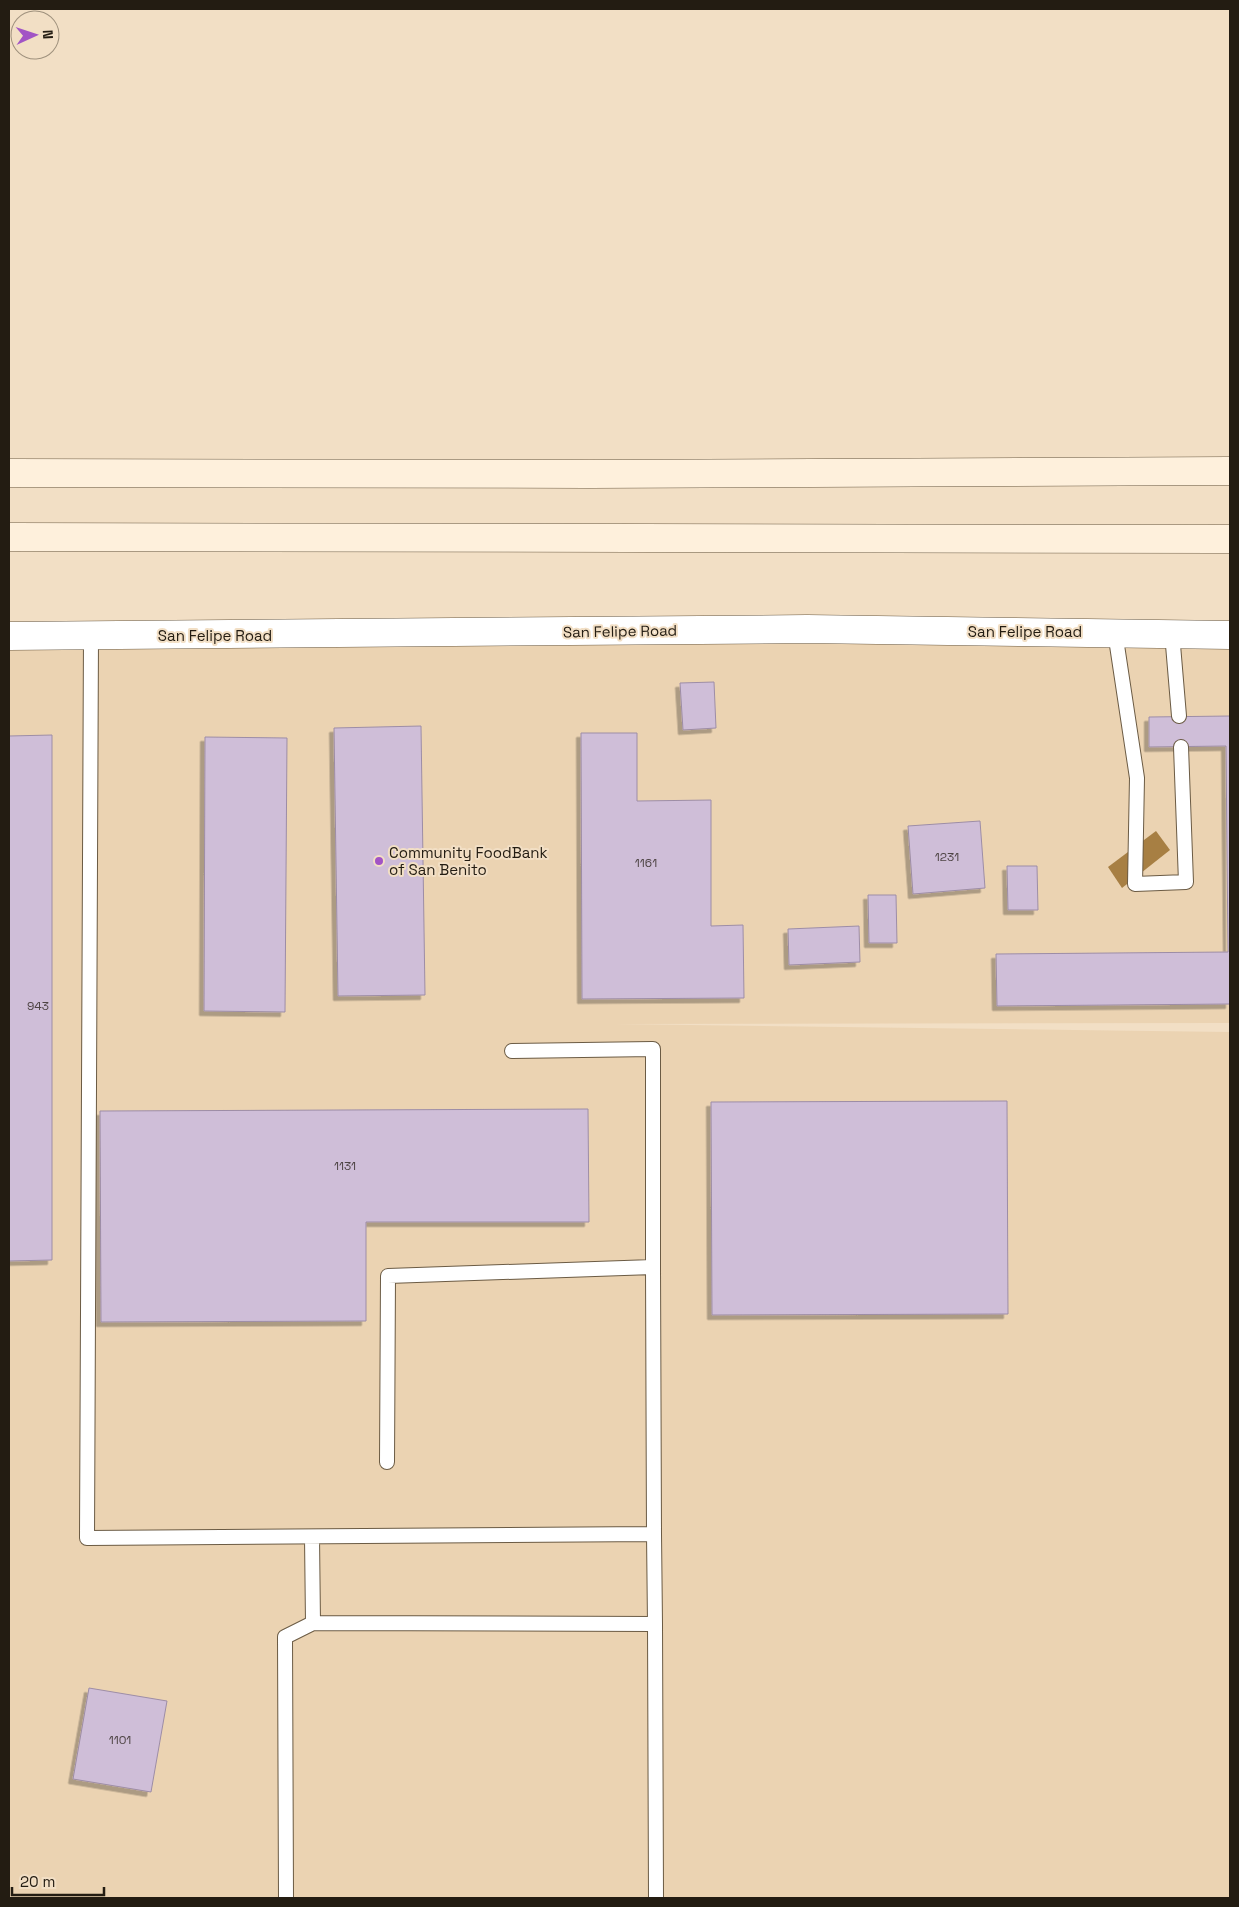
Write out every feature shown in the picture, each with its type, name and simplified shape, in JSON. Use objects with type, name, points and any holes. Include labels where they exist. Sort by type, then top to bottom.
[{"type":"main road","points":[[9,473],[599,474],[1230,471]]},
{"type":"main road","points":[[9,538],[1230,539]]},
{"type":"street","name":"San Felipe Road","points":[[9,636],[807,629],[1230,635]]},
{"type":"lane","points":[[1115,632],[1137,778],[1135,884],[1186,882],[1181,747]]},
{"type":"lane","points":[[1172,633],[1178,716]]},
{"type":"lane","points":[[91,636],[87,1538],[654,1534]]},
{"type":"lane","points":[[512,1051],[653,1049],[656,1898]]},
{"type":"lane","points":[[387,1462],[388,1276],[653,1267]]},
{"type":"lane","points":[[312,1537],[313,1624]]},
{"type":"lane","points":[[286,1898],[285,1636],[313,1624],[655,1624]]},
{"type":"shaded area","points":[[1230,630],[1230,1023],[614,1024],[1230,1032],[1230,1898],[9,1898],[9,636]]},
{"type":"shaded area","points":[[1156,831],[1170,850],[1122,888],[1108,867]]},
{"type":"building","points":[[714,682],[716,728],[683,730],[680,683]]},
{"type":"building","points":[[1230,716],[1230,1004],[997,1006],[996,954],[1228,952],[1226,746],[1149,747],[1149,717]]},
{"type":"building","name":"Community FoodBank of San Benito","points":[[421,726],[425,995],[338,996],[334,728]]},
{"type":"building","points":[[581,733],[637,733],[637,801],[711,800],[711,926],[743,925],[744,998],[582,999]]},
{"type":"building","points":[[52,735],[52,1260],[9,1261],[9,736]]},
{"type":"building","points":[[205,737],[287,738],[285,1012],[204,1011]]},
{"type":"building","points":[[980,821],[985,888],[913,894],[908,826]]},
{"type":"building","points":[[1007,866],[1037,866],[1038,910],[1008,910]]},
{"type":"building","points":[[868,895],[896,895],[897,943],[869,943]]},
{"type":"building","points":[[859,926],[860,962],[789,965],[788,929]]},
{"type":"building","points":[[1007,1101],[1008,1314],[712,1315],[711,1102]]},
{"type":"building","points":[[588,1109],[589,1222],[366,1222],[366,1321],[101,1322],[100,1111]]},
{"type":"building","points":[[89,1688],[167,1701],[151,1792],[73,1779]]},
{"type":"place","name":"Community FoodBank of San Benito","points":[[379,861]]}]
